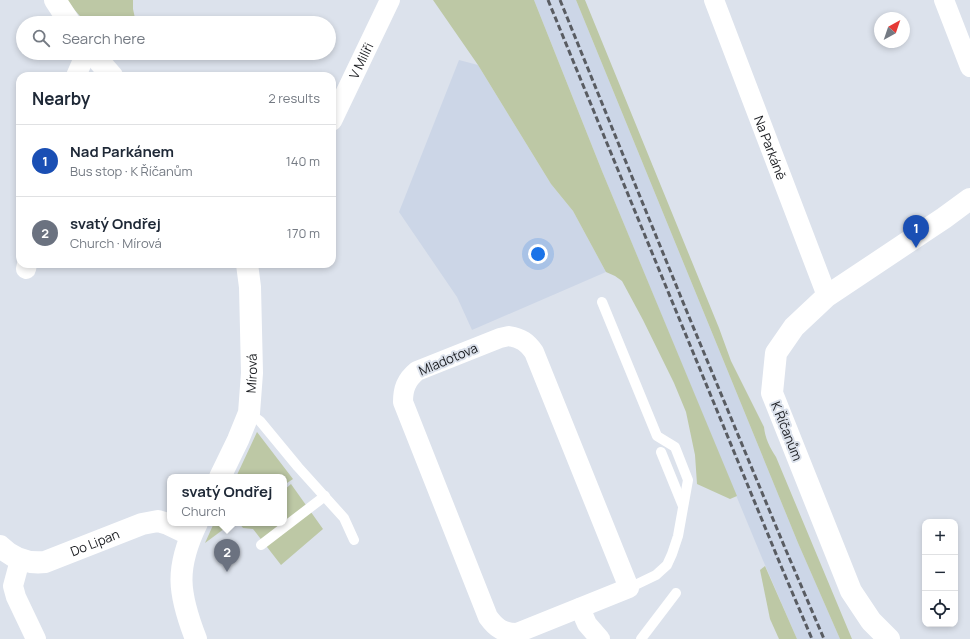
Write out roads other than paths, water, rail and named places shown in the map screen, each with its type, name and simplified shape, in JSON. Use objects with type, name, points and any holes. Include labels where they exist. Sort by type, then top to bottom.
[{"type":"street","points":[[55,0],[65,16]]},
{"type":"street","name":"V Milíři","points":[[336,113],[390,0]]},
{"type":"street","name":"Na Parkáně","points":[[714,0],[827,296]]},
{"type":"street","points":[[944,0],[970,67]]},
{"type":"street","points":[[78,72],[83,60]]},
{"type":"street","points":[[98,60],[109,72]]},
{"type":"street","name":"K Říčanům","points":[[889,639],[871,621],[851,591],[772,393],[776,352],[794,327],[827,296],[970,199]]},
{"type":"street","name":"Mírová","points":[[221,474],[249,413],[252,373],[250,287],[248,268]]},
{"type":"street","name":"Mladotova","points":[[509,336],[519,338],[527,343],[534,352],[629,588],[580,608],[517,633],[509,633],[500,630],[488,617],[403,402],[403,392],[407,382],[418,371],[500,338],[509,336]]},
{"type":"street","name":"Do Lipan","points":[[0,546],[9,554],[20,560],[45,562],[142,524],[158,521],[167,524]]},
{"type":"street","name":"Do Lipan","points":[[178,526],[194,529]]},
{"type":"street","points":[[194,529],[183,557],[181,582],[182,600],[196,639]]},
{"type":"street","points":[[20,560],[13,586],[16,597],[36,639]]},
{"type":"street","points":[[580,608],[587,624],[600,639]]},
{"type":"lane","points":[[602,302],[657,436],[675,447],[688,480],[678,536],[672,554],[666,565],[656,575],[629,588]]},
{"type":"lane","points":[[249,413],[260,421],[298,467],[344,518],[354,540]]},
{"type":"lane","points":[[661,452],[683,507]]},
{"type":"lane","points":[[287,525],[325,496]]},
{"type":"lane","points":[[261,545],[286,526]]},
{"type":"lane","points":[[641,639],[676,593]]},
{"type":"railway","points":[[548,0],[812,639]]},
{"type":"railway","points":[[560,0],[687,312],[824,639]]},
{"type":"place","name":"Nad Parkánem","points":[[916,248]]},
{"type":"place","name":"svatý Ondřej","points":[[227,572]]}]
